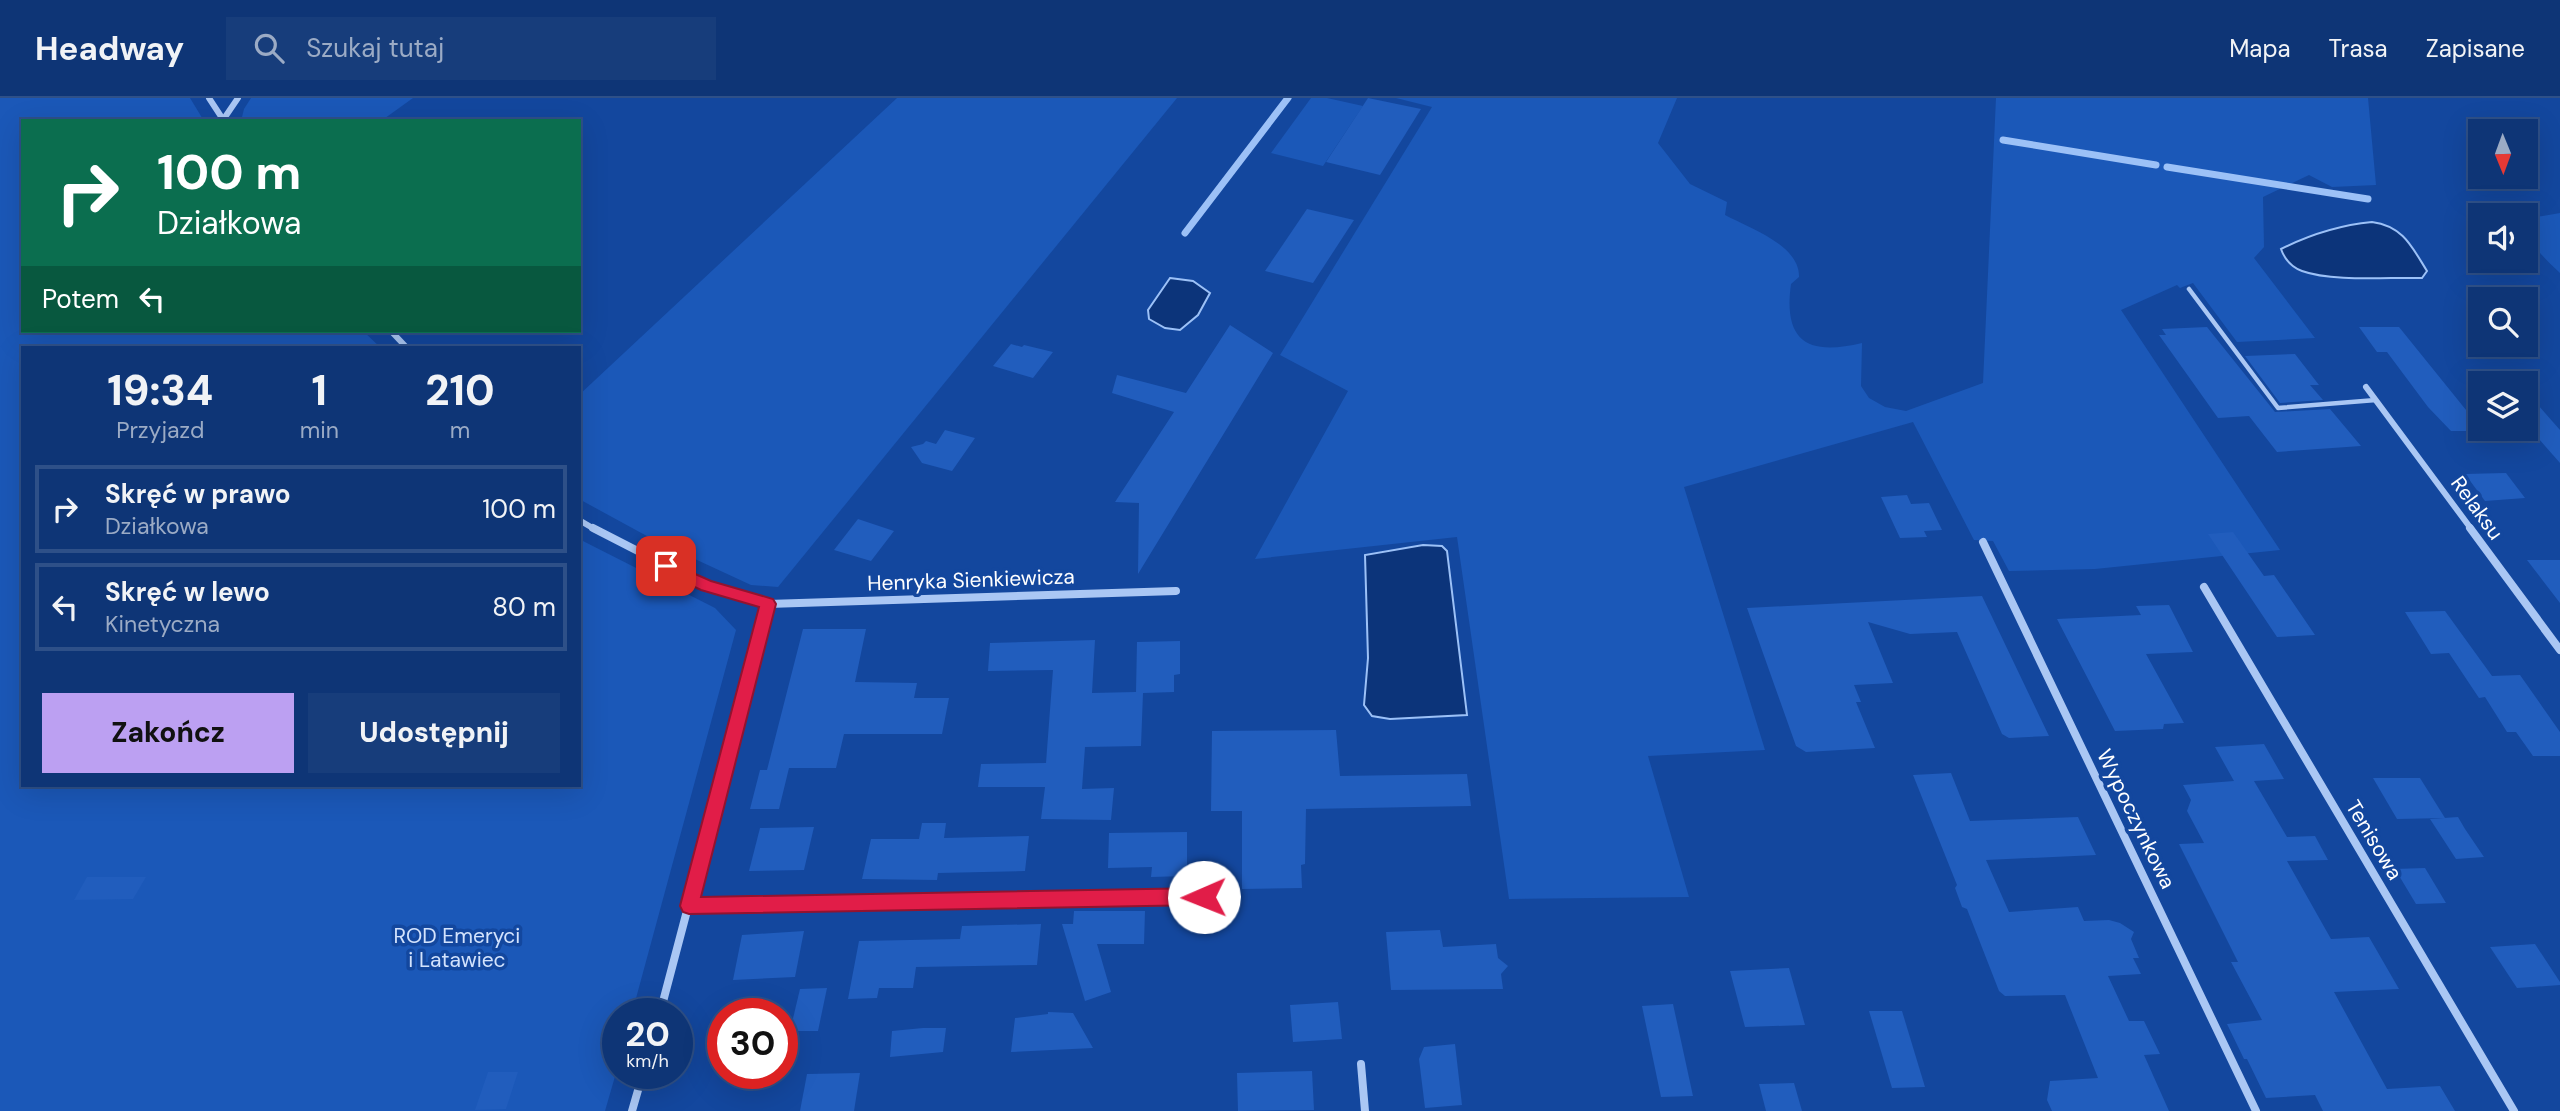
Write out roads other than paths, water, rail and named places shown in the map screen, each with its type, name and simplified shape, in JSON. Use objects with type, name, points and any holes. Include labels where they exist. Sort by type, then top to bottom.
[{"type":"street","points":[[209,98],[223,119]]},
{"type":"street","points":[[225,119],[238,98]]},
{"type":"street","points":[[393,333],[405,346]]},
{"type":"street","name":"Relaksu","points":[[2366,387],[2560,650]]},
{"type":"street","name":"Henryka Sienkiewicza","points":[[581,521],[626,547],[706,586],[768,604],[1176,592]]},
{"type":"street","name":"Wypoczynkowa","points":[[1983,542],[2256,1111]]},
{"type":"street","name":"Tenisowa","points":[[2204,587],[2514,1111]]},
{"type":"street","points":[[664,998],[768,604]]},
{"type":"street","points":[[689,906],[1204,897]]},
{"type":"street","points":[[1361,1064],[1365,1111]]},
{"type":"street","points":[[632,1111],[638,1089]]},
{"type":"lane","points":[[2189,289],[2278,408],[2376,400]]},
{"type":"waterway","points":[[1185,233],[1288,98]]},
{"type":"waterway","points":[[2003,140],[2156,165]]},
{"type":"waterway","points":[[2167,167],[2368,199]]},
{"type":"park label","name":"ROD Emeryci i Latawiec","points":[[457,948]]}]
